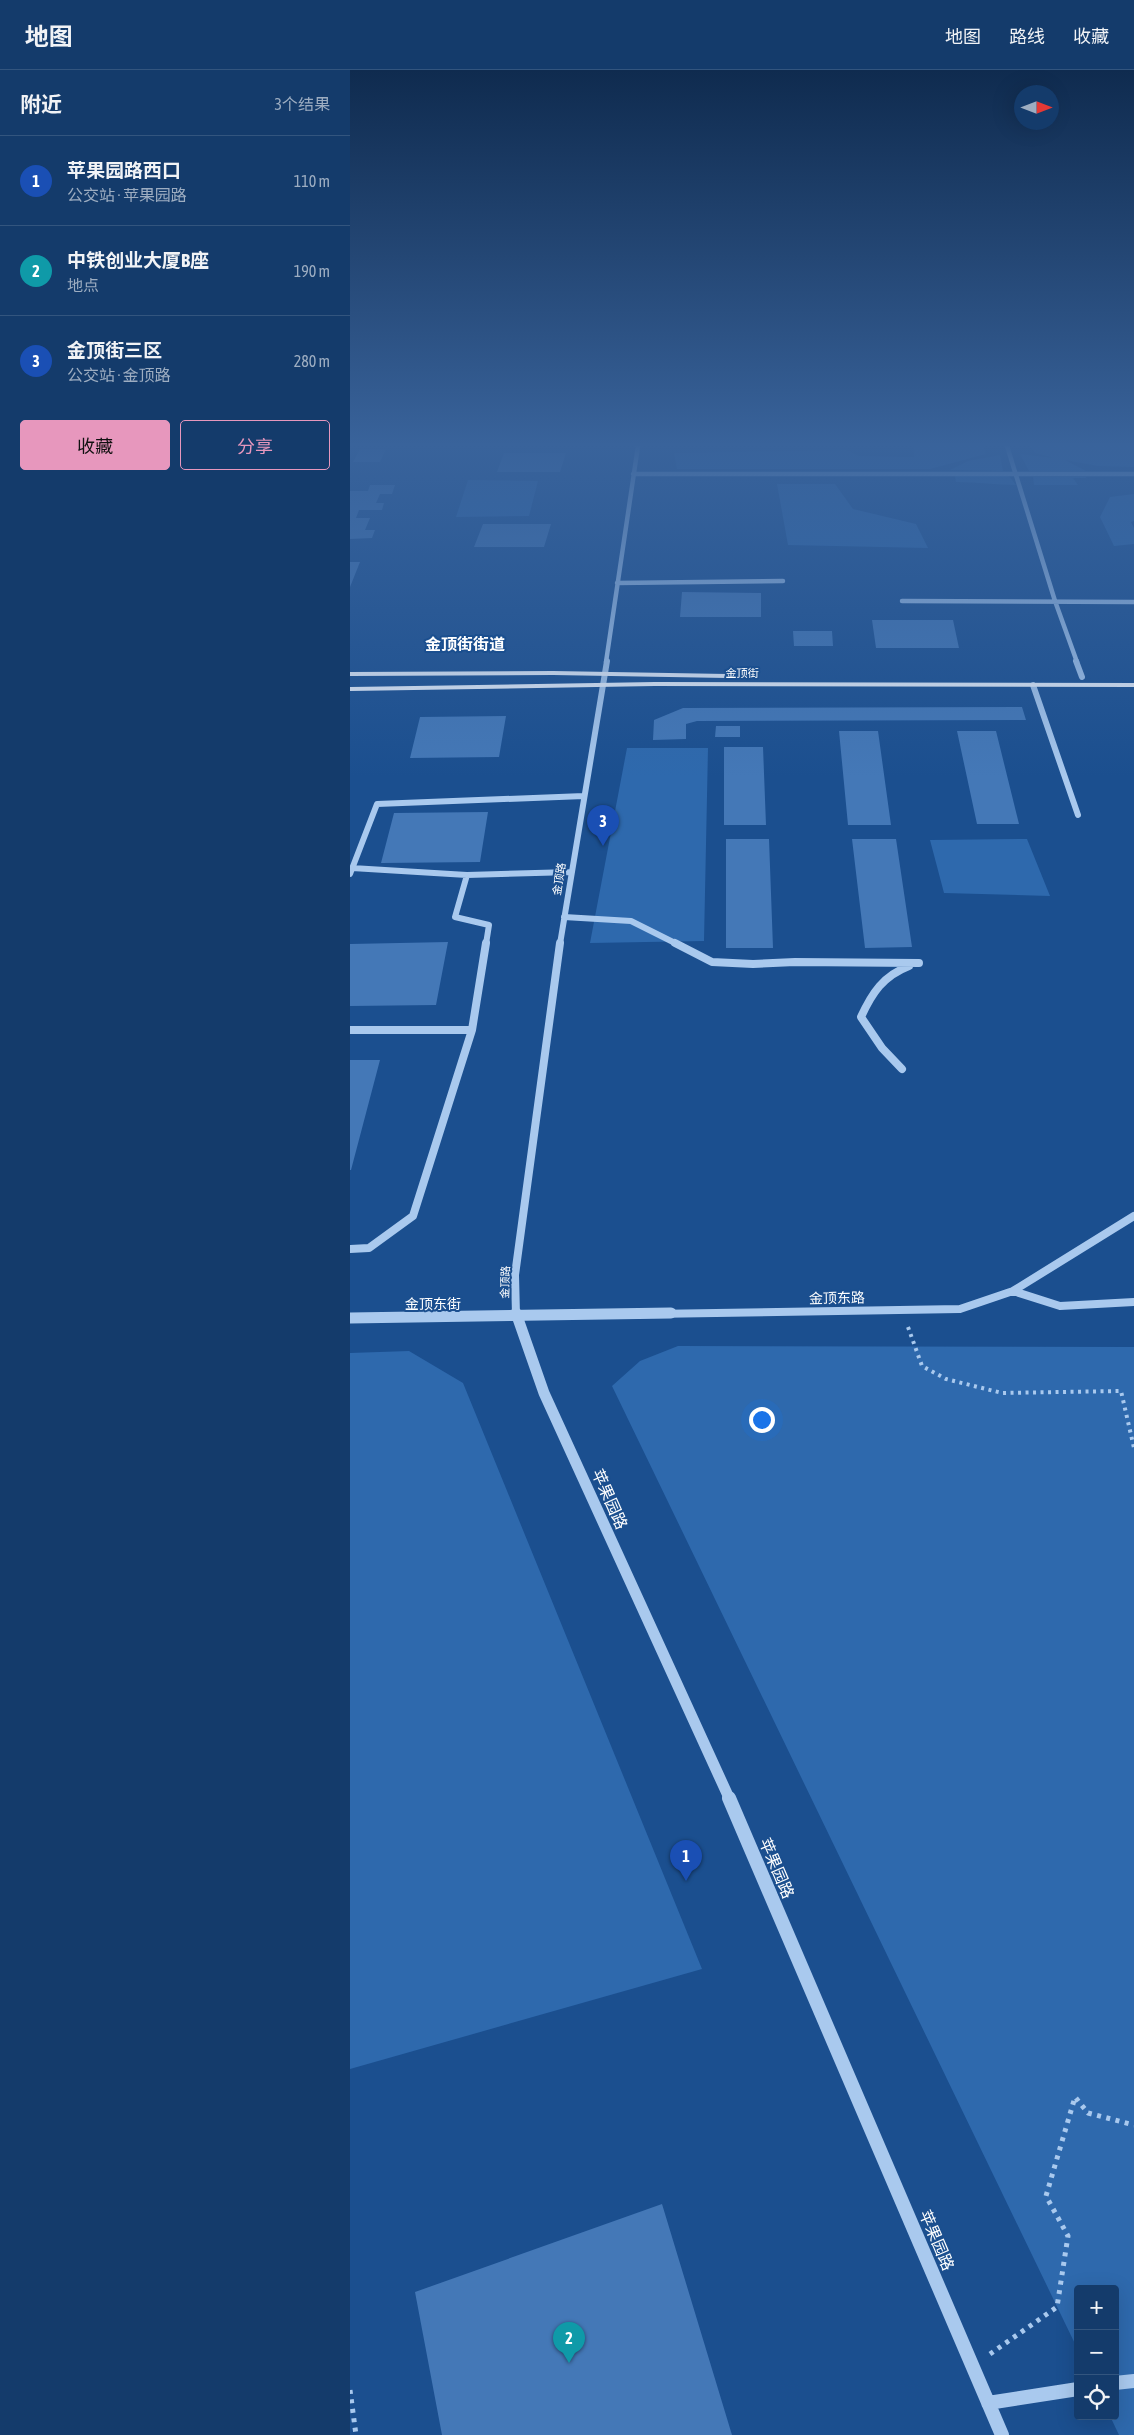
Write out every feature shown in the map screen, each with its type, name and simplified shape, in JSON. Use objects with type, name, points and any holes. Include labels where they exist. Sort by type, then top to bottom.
[{"type":"main road","name":"金顶街","points":[[350,674],[1134,677]]},
{"type":"main road","name":"金顶街","points":[[350,689],[602,685],[1134,685]]},
{"type":"street","name":"金顶路","points":[[516,1317],[515,1276],[564,917],[604,674],[621,556]]},
{"type":"street","points":[[1042,556],[1055,601],[1082,676]]},
{"type":"street","points":[[617,583],[783,582]]},
{"type":"street","points":[[902,601],[1134,602]]},
{"type":"street","points":[[1033,685],[1078,814]]},
{"type":"street","points":[[572,872],[467,875],[351,871],[377,804],[584,796]]},
{"type":"street","points":[[350,1249],[369,1248],[413,1216],[472,1030],[489,925],[455,917],[467,875]]},
{"type":"street","points":[[564,917],[631,920],[712,962],[753,964],[795,962],[919,963],[891,971],[872,994],[861,1017],[882,1048],[902,1069]]},
{"type":"street","points":[[350,1030],[472,1030]]},
{"type":"street","name":"金顶东路","points":[[516,1317],[960,1310],[1013,1291],[1134,1216]]},
{"type":"street","points":[[1013,1291],[1060,1306],[1134,1302]]},
{"type":"street","name":"金顶东街","points":[[350,1318],[516,1317]]},
{"type":"street","name":"苹果园路","points":[[516,1317],[544,1393],[744,1831],[1002,2435]]},
{"type":"street","points":[[1119,2383],[1134,2381]]},
{"type":"street","points":[[988,2403],[1074,2390]]},
{"type":"path","points":[[902,1310],[922,1366],[946,1379],[1002,1393],[1121,1391],[1134,1448]]},
{"type":"path","points":[[973,2366],[1057,2307],[1068,2236],[1046,2196],[1075,2097],[1088,2114],[1134,2125]]},
{"type":"path","points":[[350,2390],[356,2435]]},
{"type":"shaded area","points":[[627,748],[708,748],[704,941],[590,943]]},
{"type":"shaded area","points":[[1027,839],[1050,896],[944,893],[930,840]]},
{"type":"shaded area","points":[[678,1346],[1134,1347],[1134,2435],[1119,2435],[1112,2420],[1119,2420],[1119,2285],[1074,2285],[1074,2342],[612,1386],[640,1361]]},
{"type":"shaded area","points":[[409,1351],[463,1383],[702,1969],[350,2069],[350,1353]]},
{"type":"building","points":[[350,562],[360,562],[350,587]]},
{"type":"building","points":[[682,592],[761,593],[761,617],[680,617]]},
{"type":"building","points":[[872,620],[953,620],[959,648],[876,648]]},
{"type":"building","points":[[793,631],[832,631],[833,646],[794,646]]},
{"type":"building","points":[[1022,707],[1026,720],[697,721],[686,724],[686,739],[653,740],[654,720],[683,708]]},
{"type":"building","points":[[506,716],[499,757],[410,758],[420,717]]},
{"type":"building","points":[[716,726],[740,726],[740,737],[715,737]]},
{"type":"building","points":[[839,731],[878,731],[891,825],[848,825]]},
{"type":"building","points":[[957,731],[996,731],[1019,824],[977,824]]},
{"type":"building","points":[[724,747],[763,747],[766,825],[724,825]]},
{"type":"building","points":[[488,812],[480,862],[381,863],[394,813]]},
{"type":"building","points":[[726,839],[769,839],[773,948],[726,948]]},
{"type":"building","points":[[852,839],[896,839],[912,947],[865,948]]},
{"type":"building","points":[[448,942],[436,1005],[350,1006],[350,944]]},
{"type":"building","points":[[350,1060],[380,1060],[351,1170],[350,1170]]},
{"type":"building","points":[[662,2204],[732,2435],[442,2435],[415,2292]]},
{"type":"place","name":"金顶街三区","points":[[603,846]]},
{"type":"place","name":"苹果园路西口","points":[[686,1881]]},
{"type":"place","name":"中铁创业大厦B座","points":[[569,2363]]},
{"type":"district","name":"金顶街街道","points":[[465,644]]}]
